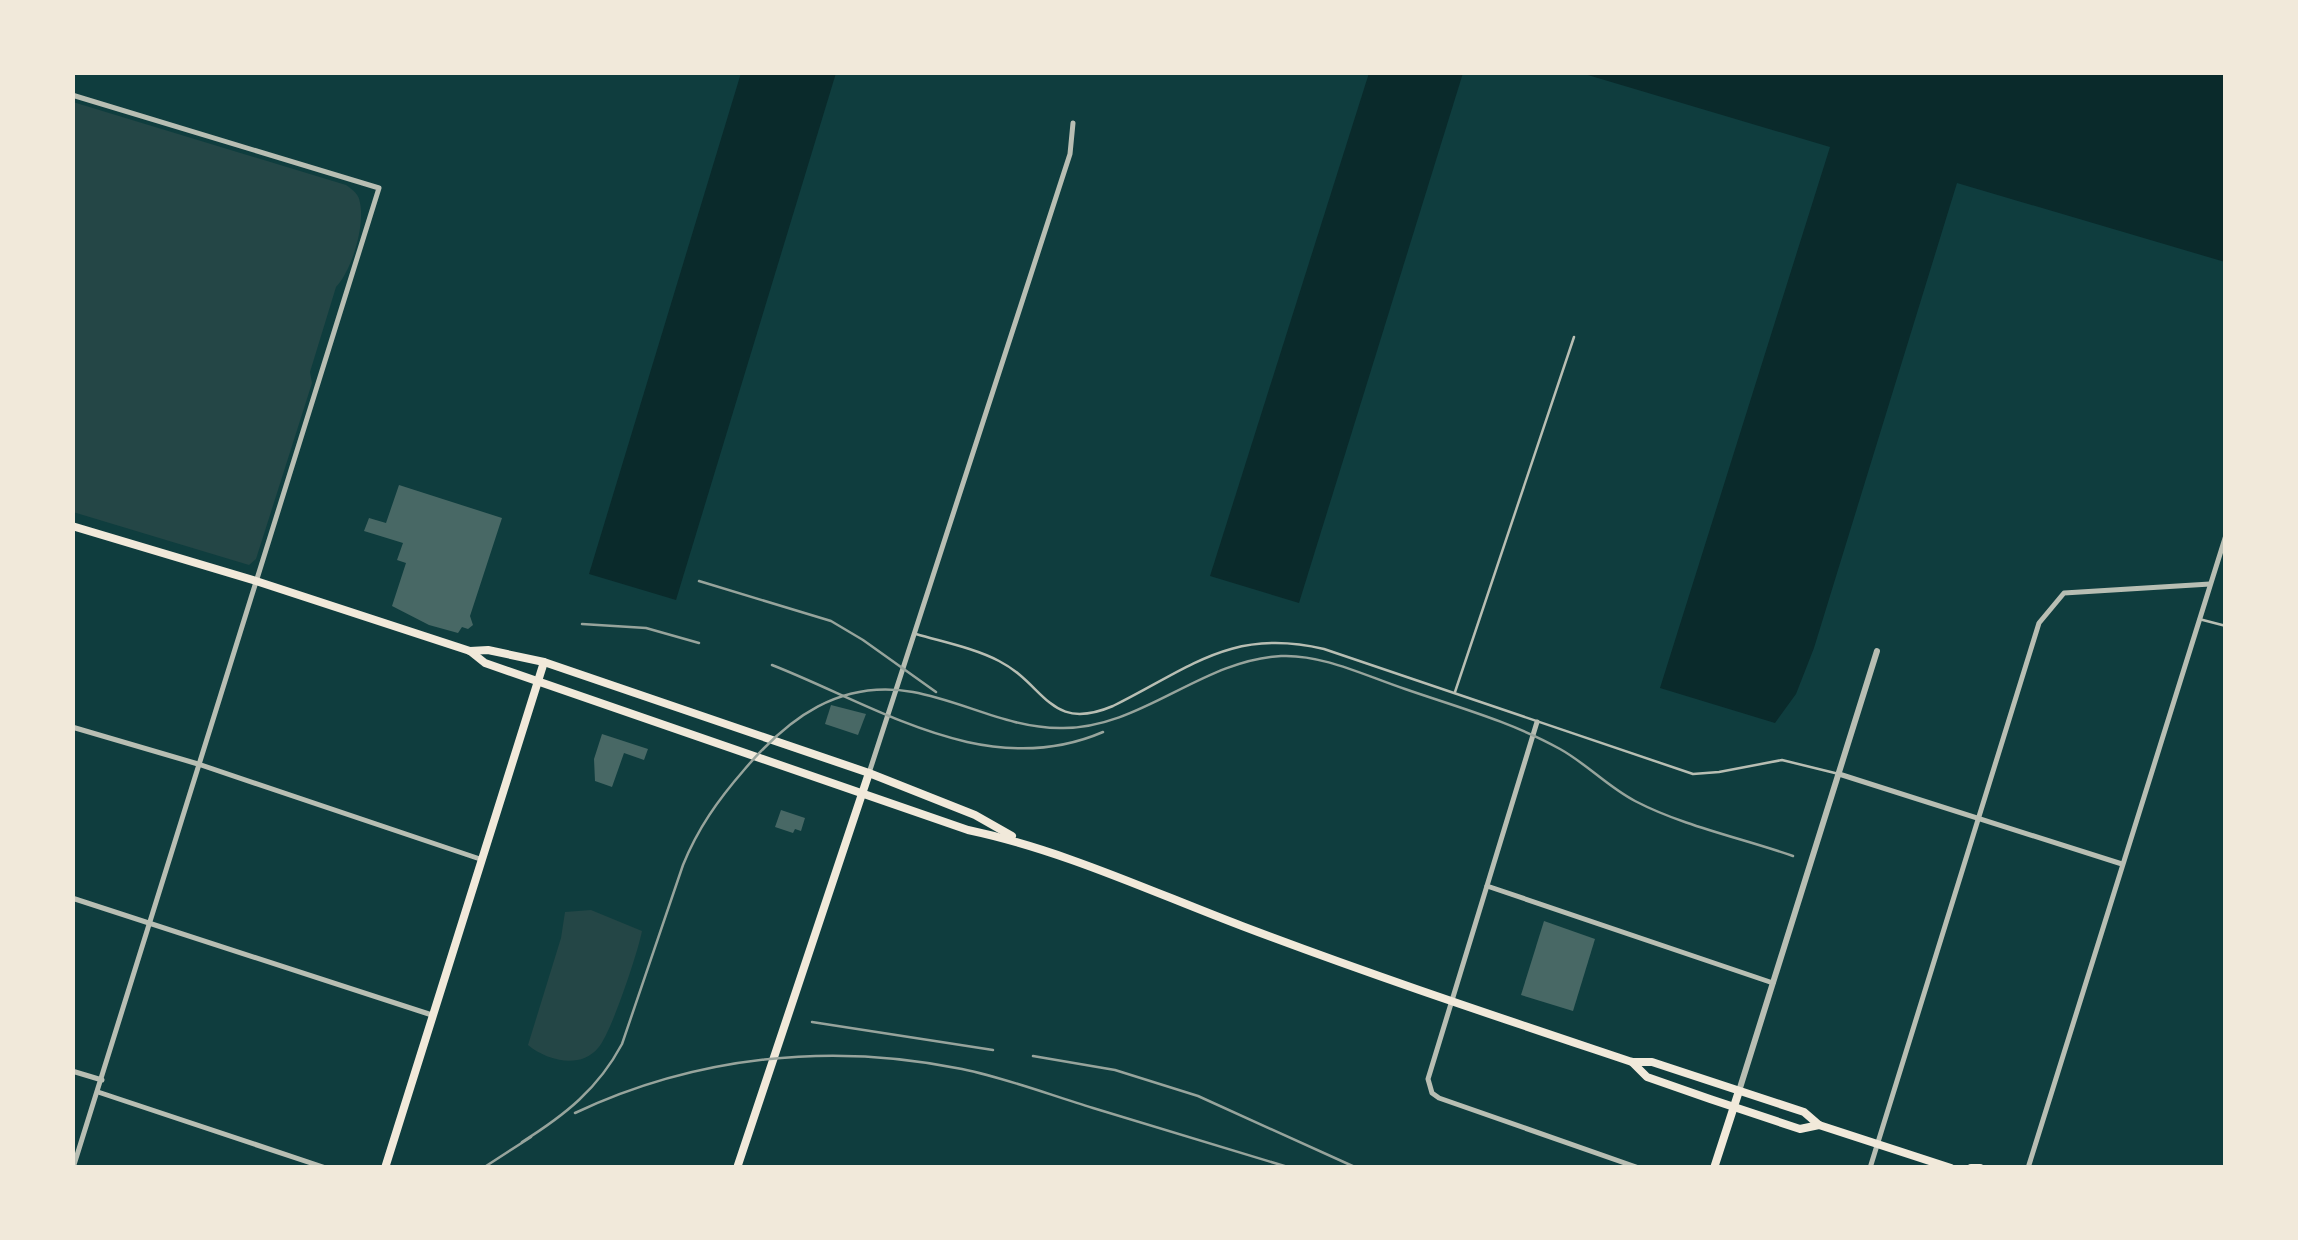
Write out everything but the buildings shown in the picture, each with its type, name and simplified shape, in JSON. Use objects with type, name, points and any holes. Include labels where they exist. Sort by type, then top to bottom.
[{"type":"main road","points":[[72,526],[470,650],[544,662],[869,772],[975,814],[1019,841]]},
{"type":"main road","points":[[470,650],[485,663],[968,830],[1019,841],[1452,1001],[1632,1062],[1652,1062],[1804,1112],[1819,1125],[1951,1168]]},
{"type":"main road","points":[[385,1168],[544,662]]},
{"type":"main road","points":[[737,1168],[869,772]]},
{"type":"main road","points":[[1632,1062],[1647,1077],[1733,1107],[1800,1129],[1819,1125]]},
{"type":"main road","points":[[1714,1168],[1738,1091]]},
{"type":"main road","points":[[1970,1168],[1980,1168]]},
{"type":"street","points":[[72,96],[379,188],[73,1168]]},
{"type":"street","points":[[869,772],[1070,154],[1073,123]]},
{"type":"street","points":[[2028,1168],[2226,535]]},
{"type":"street","points":[[1870,1168],[2044,614],[2064,594],[2210,584]]},
{"type":"street","points":[[1738,1091],[1877,652]]},
{"type":"street","points":[[1537,722],[1428,1078],[1432,1093],[1639,1168]]},
{"type":"street","points":[[72,727],[198,764],[480,859]]},
{"type":"street","points":[[1839,774],[2122,864]]},
{"type":"street","points":[[1487,886],[1773,983]]},
{"type":"street","points":[[72,898],[432,1015]]},
{"type":"street","points":[[72,1071],[102,1080]]},
{"type":"street","points":[[98,1092],[326,1168]]},
{"type":"lane","points":[[1454,694],[1574,336]]},
{"type":"lane","points":[[2198,618],[2226,626]]},
{"type":"lane","points":[[914,634],[1000,661],[1050,706],[1073,714],[1097,713],[1113,706],[1210,654],[1283,642],[1324,649],[1693,774],[1782,760],[1839,774]]},
{"type":"shaded area","points":[[741,73],[836,73],[676,600],[589,574]]},
{"type":"shaded area","points":[[1369,73],[1463,73],[1299,603],[1210,576]]},
{"type":"shaded area","points":[[1581,73],[2225,73],[2225,262],[1957,183],[1814,648],[1796,694],[1775,723],[1660,688],[1830,147]]},
{"type":"shaded area","points":[[73,102],[346,185],[358,197],[361,223],[356,247],[336,287],[310,372],[312,383],[256,559],[249,565],[73,512]]},
{"type":"shaded area","points":[[591,910],[642,931],[617,1010],[598,1048],[573,1061],[553,1058],[528,1045],[561,938],[565,912]]},
{"type":"railway","points":[[699,581],[831,621],[936,692]]},
{"type":"railway","points":[[582,624],[646,628],[699,643]]},
{"type":"railway","points":[[522,1142],[579,1100],[613,1060],[622,1044],[683,865],[726,792],[761,751],[798,719],[839,697],[862,691],[913,692],[1041,727],[1089,726],[1117,718],[1252,660],[1281,656],[1312,658],[1523,731],[1570,755],[1653,810],[1793,856]]},
{"type":"railway","points":[[772,665],[933,733],[975,744],[1017,748],[1060,745],[1103,732]]},
{"type":"railway","points":[[812,1022],[993,1050]]},
{"type":"railway","points":[[575,1113],[668,1078],[716,1067],[813,1056],[863,1056],[978,1073],[1291,1168]]},
{"type":"railway","points":[[1033,1056],[1115,1070],[1198,1096],[1357,1168]]},
{"type":"railway","points":[[483,1168],[531,1137]]}]
